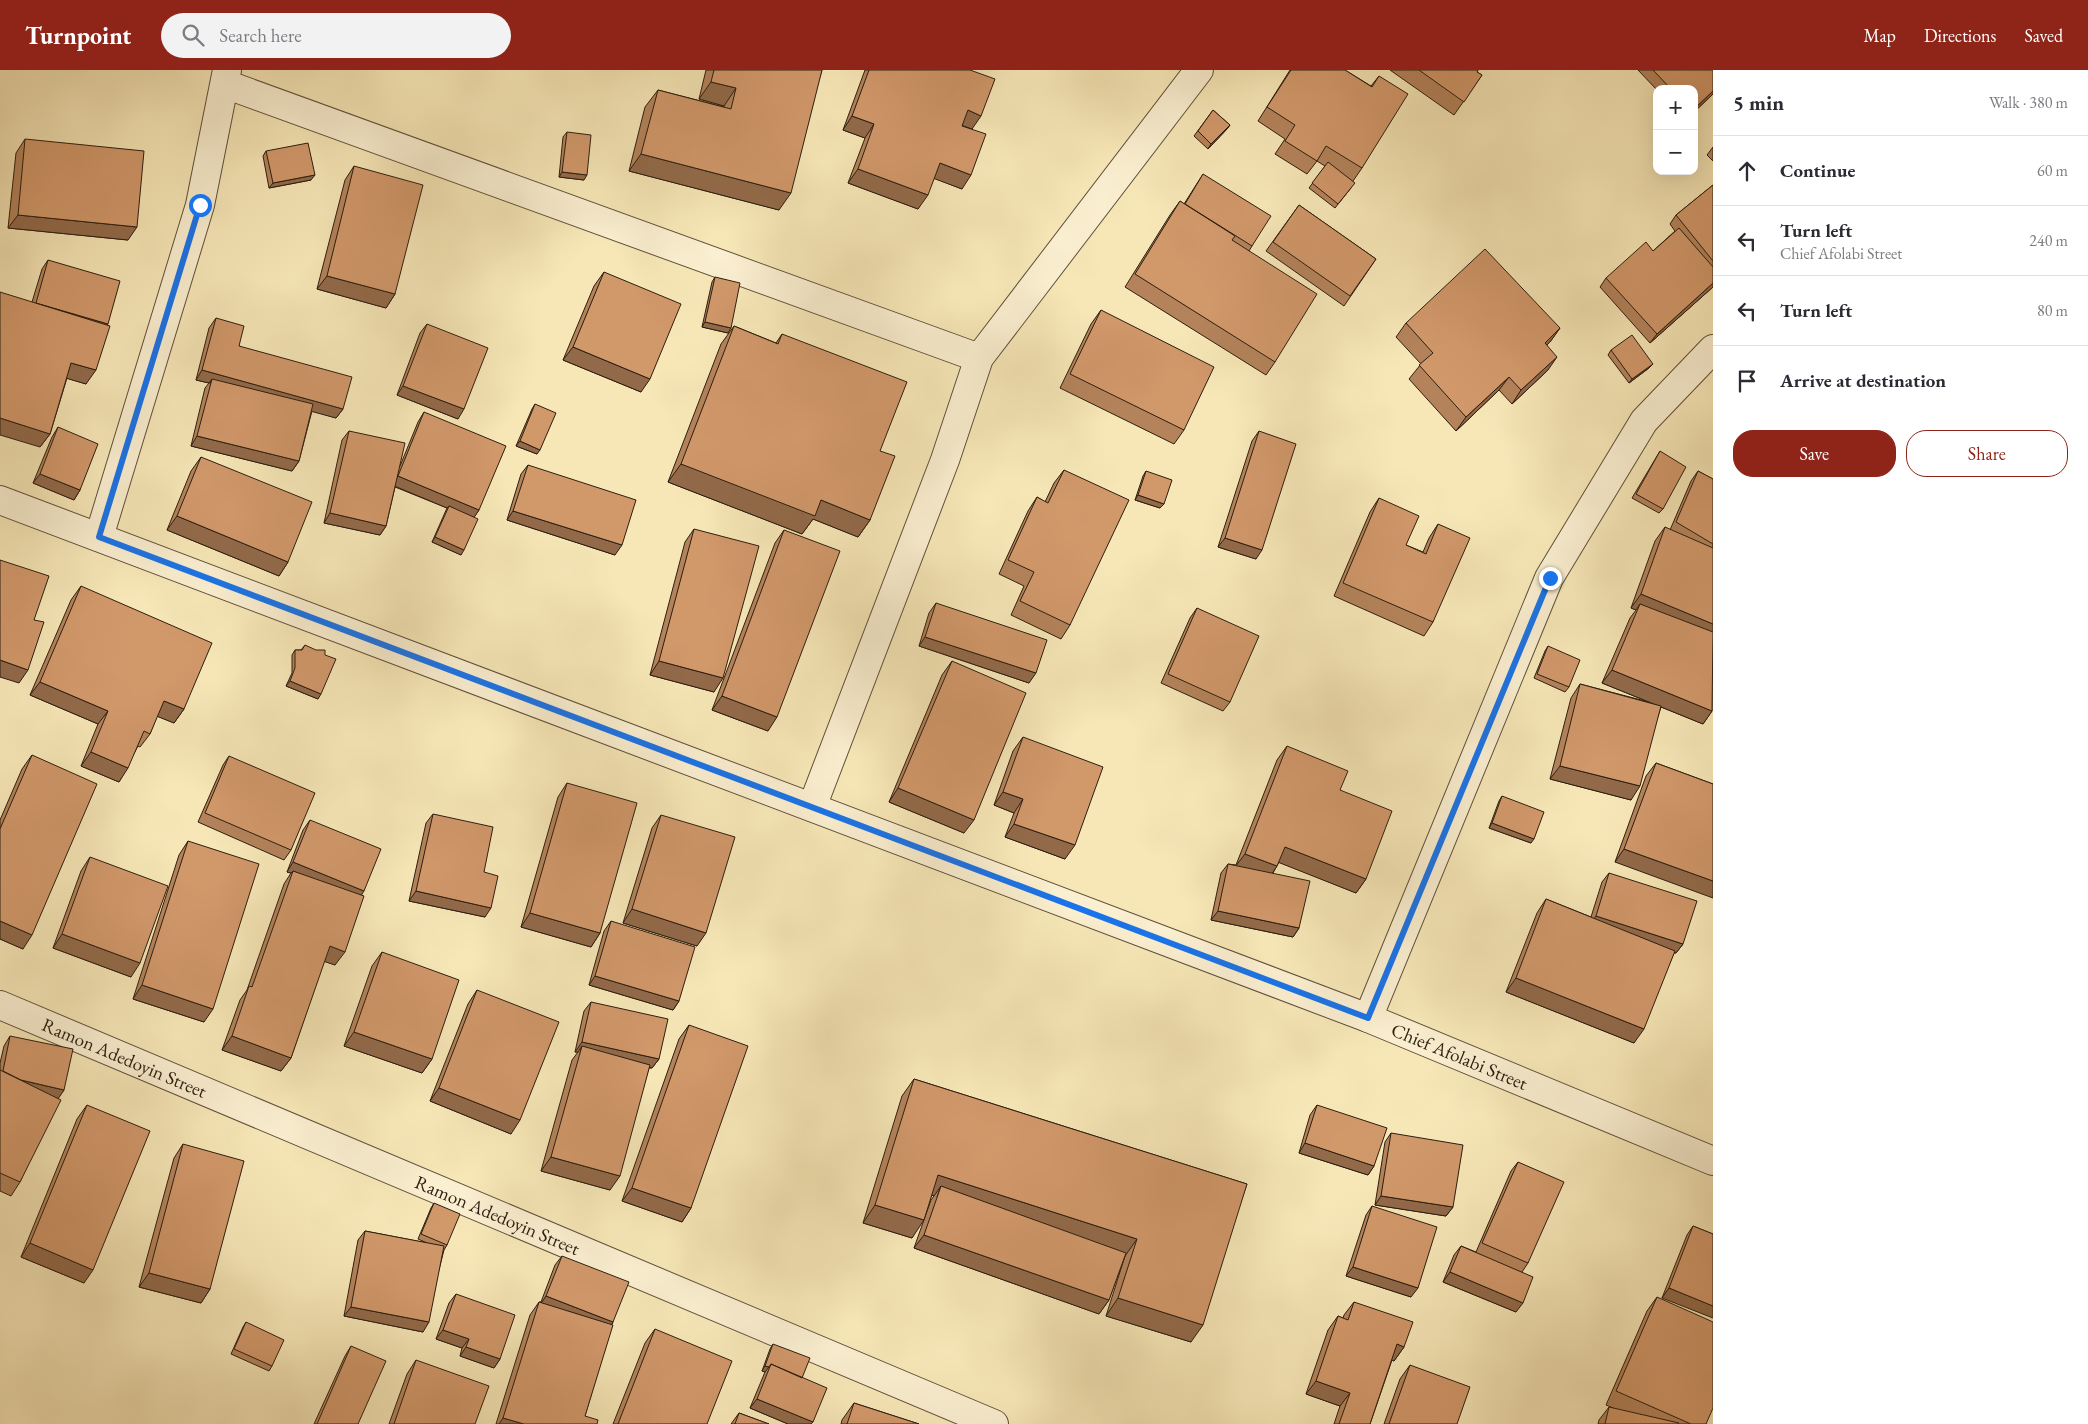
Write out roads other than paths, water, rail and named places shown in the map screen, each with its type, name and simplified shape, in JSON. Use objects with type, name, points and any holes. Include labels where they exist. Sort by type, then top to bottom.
[{"type":"street","points":[[812,807],[944,460],[979,358],[1199,70]]},
{"type":"street","points":[[99,537],[200,205],[226,77],[979,358]]},
{"type":"street","points":[[1368,1018],[1550,578],[1644,421],[1713,350]]},
{"type":"street","name":"Chief Afolabi Street","points":[[0,500],[1368,1018],[1713,1161]]},
{"type":"street","name":"Ramon Adedoyin Street","points":[[0,1005],[994,1424]]}]
